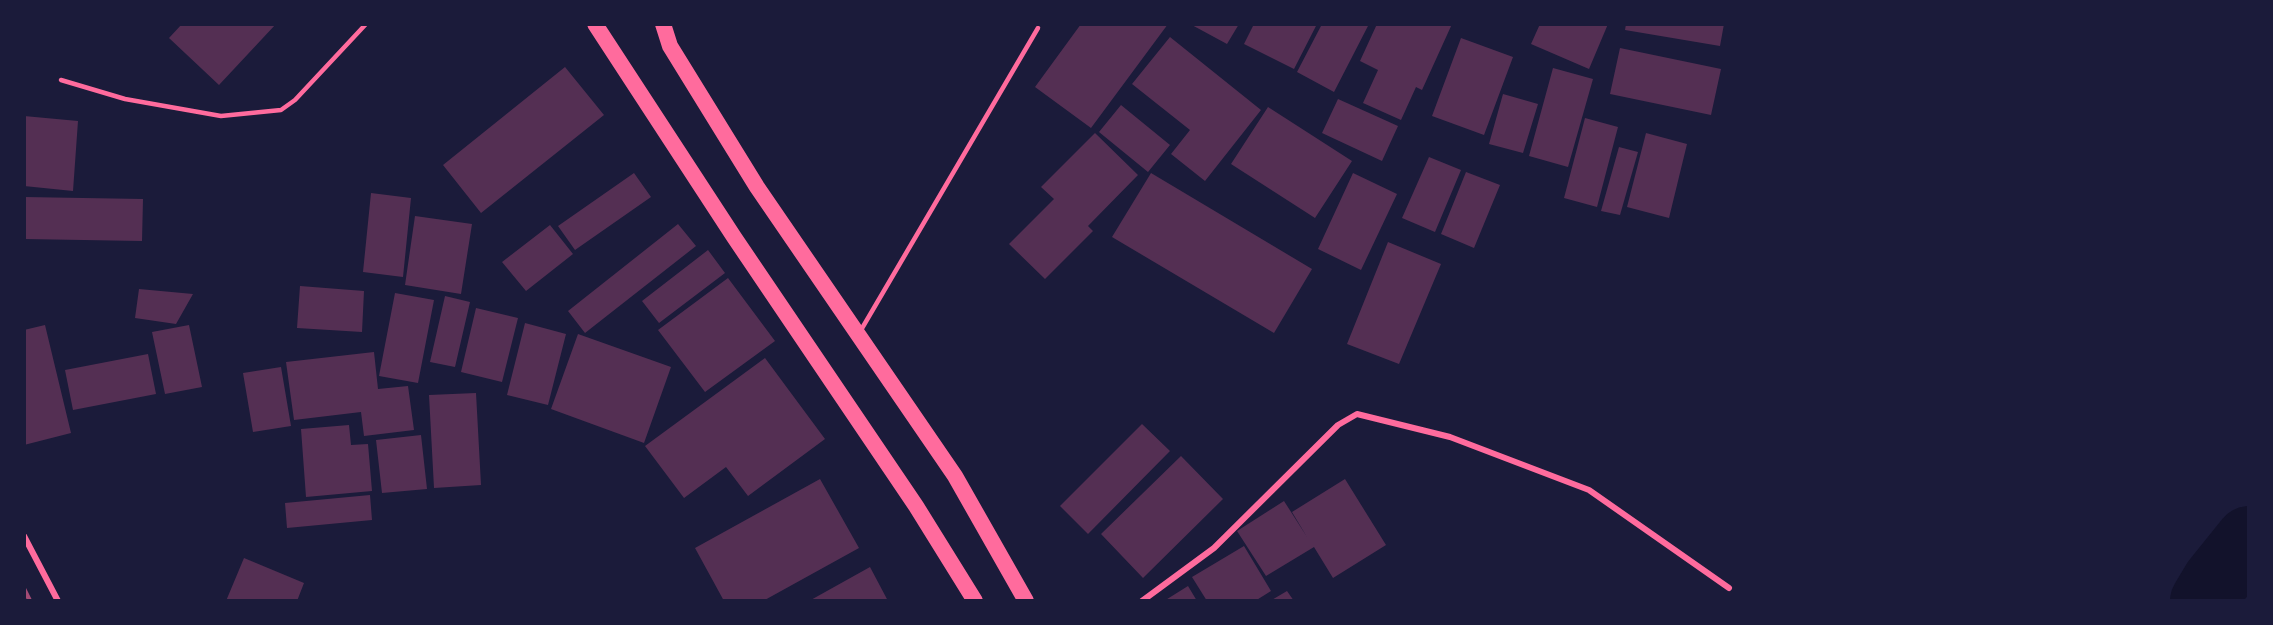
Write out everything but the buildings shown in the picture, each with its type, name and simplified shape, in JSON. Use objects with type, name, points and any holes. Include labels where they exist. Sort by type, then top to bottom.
[{"type":"highway","points":[[595,24],[734,237],[916,506],[975,601]]},
{"type":"highway","points":[[663,24],[670,46],[757,187],[954,476],[1026,601]]},
{"type":"street","points":[[1142,601],[1214,548],[1338,425],[1357,414],[1450,437],[1589,490],[1729,588]]},
{"type":"street","points":[[24,536],[58,601]]},
{"type":"lane","points":[[61,80],[125,99],[220,116],[281,110],[295,100],[366,24]]},
{"type":"lane","points":[[858,335],[1038,28]]},
{"type":"waterway","points":[[2204,601],[2216,581],[2249,540]]},
{"type":"railway","points":[[24,589],[30,601]]}]
